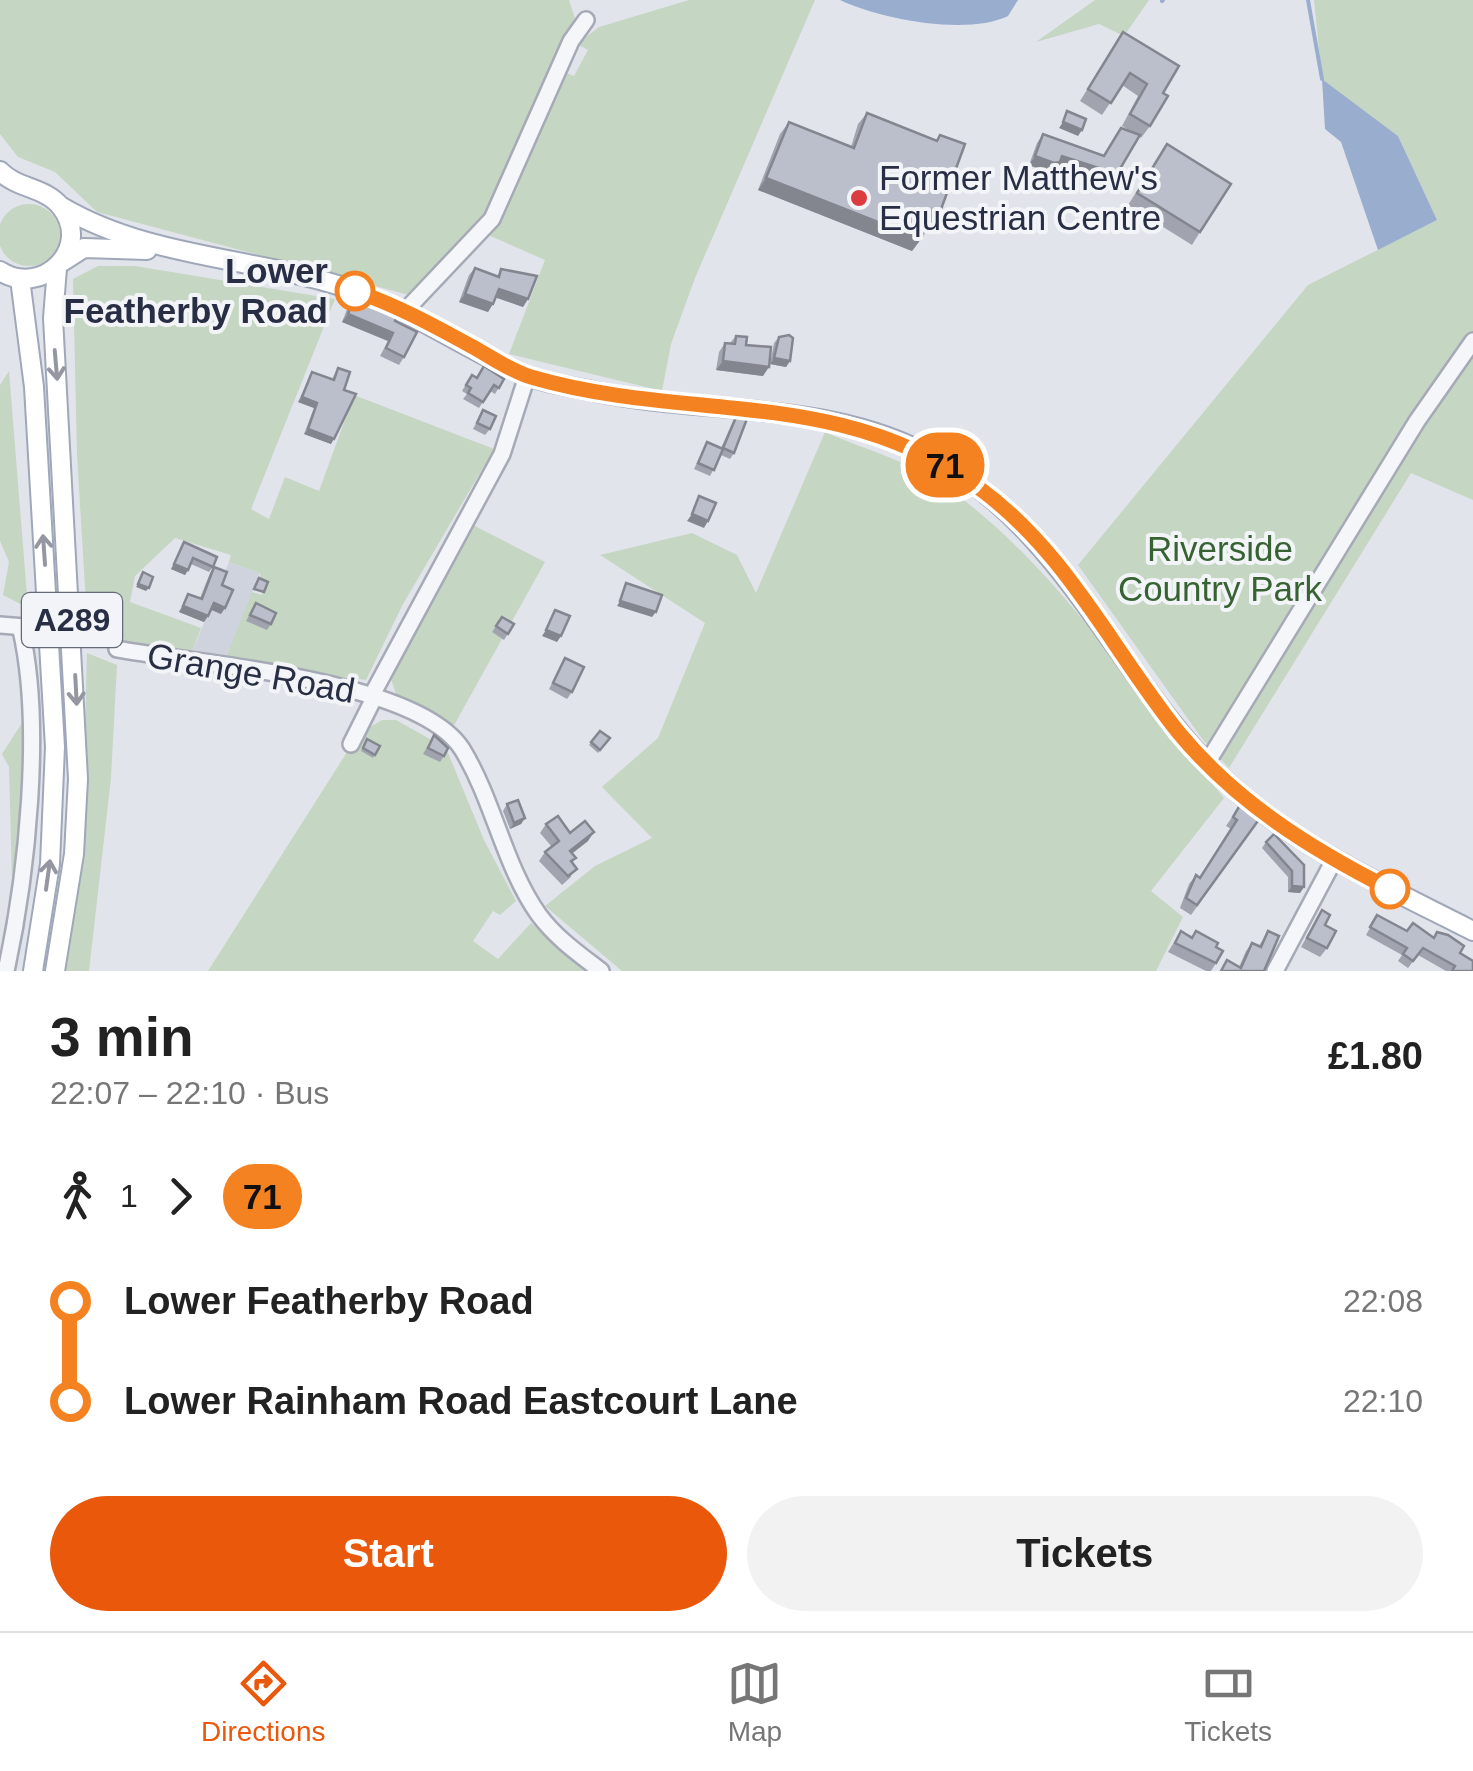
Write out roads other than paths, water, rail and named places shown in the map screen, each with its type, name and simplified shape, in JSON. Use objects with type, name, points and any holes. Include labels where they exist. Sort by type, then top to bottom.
[{"type":"main road","points":[[0,171],[14,183],[104,229],[177,250],[320,280],[405,311],[527,376],[602,393],[830,420],[879,434],[931,456],[985,492],[1049,554],[1178,732],[1263,813],[1334,860],[1473,931]]},
{"type":"main road","points":[[0,198],[34,190]]},
{"type":"main road","points":[[60,265],[71,234],[62,208]]},
{"type":"main road","points":[[0,271],[20,279],[43,276],[84,248],[177,250]]},
{"type":"main road","name":"A289","points":[[55,971],[72,870],[78,779],[52,318],[60,265]]},
{"type":"main road","name":"A289","points":[[20,279],[34,387],[55,747],[50,864],[33,971]]},
{"type":"street","points":[[405,311],[492,220],[571,41],[586,20]]},
{"type":"street","points":[[1207,763],[1418,421],[1473,340]]},
{"type":"street","points":[[352,744],[373,696],[502,454],[527,376]]},
{"type":"street","points":[[0,625],[21,630],[26,665],[28,793],[17,911],[6,971]]},
{"type":"street","name":"Grange Road","points":[[116,649],[373,696],[420,717],[460,746],[536,909],[560,938],[601,971]]},
{"type":"street","points":[[1275,971],[1334,860]]},
{"type":"water","points":[[840,0],[1018,0],[1008,16],[991,22],[947,25],[899,19]]},
{"type":"water","points":[[1322,79],[1398,136],[1437,220],[1378,250],[1341,142],[1325,129]]},
{"type":"waterway","points":[[1308,0],[1322,79]]},
{"type":"place","name":"Former Matthew's Equestrian Centre","points":[[859,198]]},
{"type":"place","name":"Lower Featherby Road","points":[[355,291]]},
{"type":"park label","name":"Riverside Country Park","points":[[1220,569]]}]
